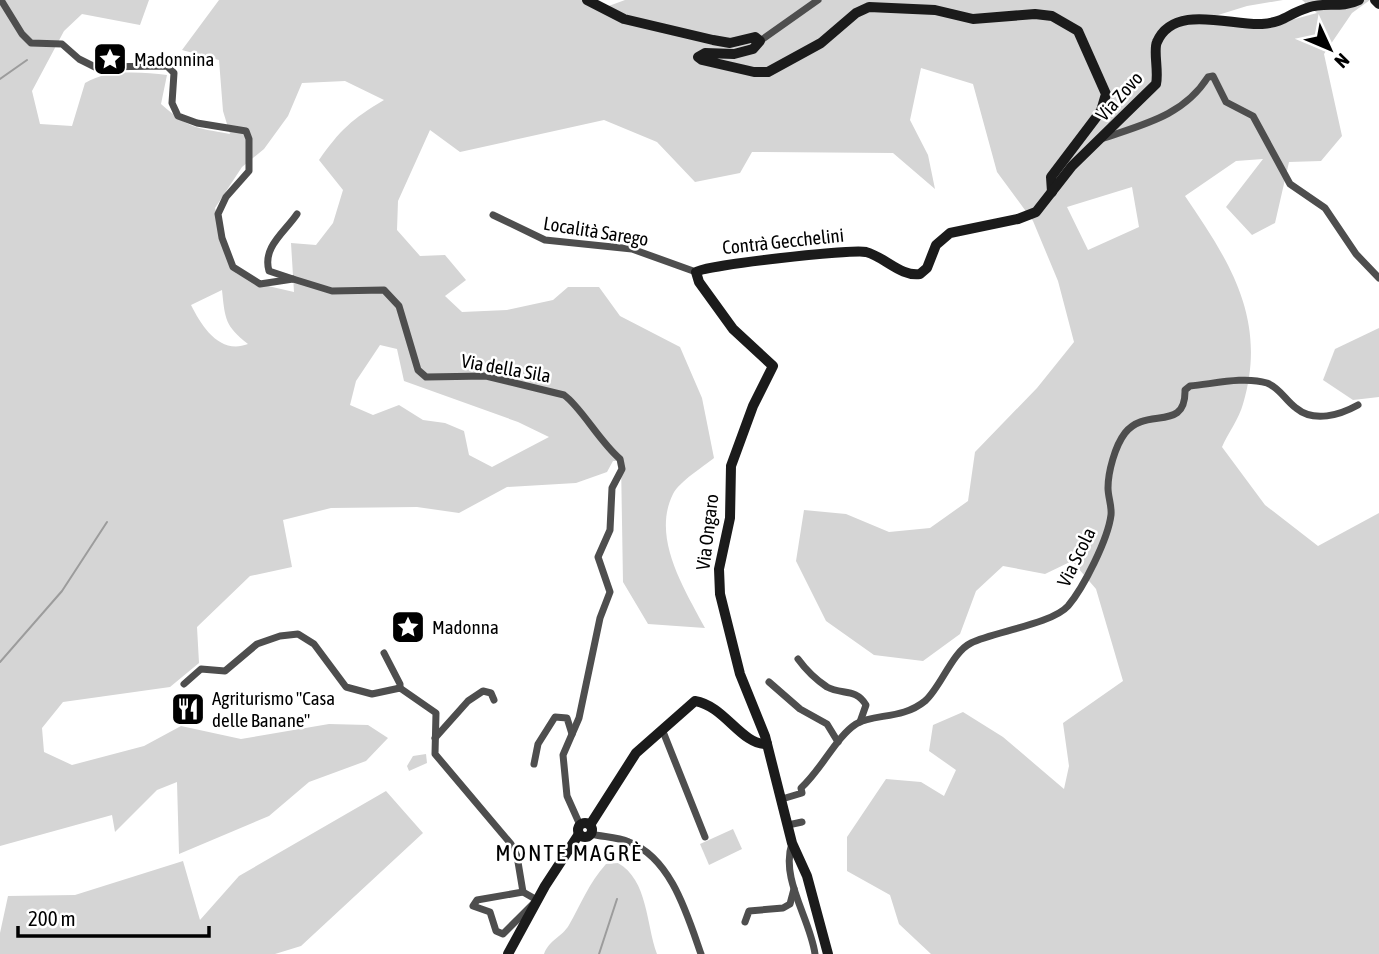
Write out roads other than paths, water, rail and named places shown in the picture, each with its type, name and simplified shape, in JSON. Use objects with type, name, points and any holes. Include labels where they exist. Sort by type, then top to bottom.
[{"type":"main road","points":[[587,0],[624,19],[720,42],[754,37],[760,41],[753,48],[734,54],[705,53],[698,57],[723,66],[768,72],[821,43],[856,13],[869,7],[935,10],[974,19],[1035,14],[1052,16],[1071,25],[1086,47],[1105,94],[1101,111],[1051,177],[1052,192]]},
{"type":"main road","name":"Via Zovo","points":[[1104,138],[1156,84],[1159,73],[1155,47],[1165,31],[1175,25],[1208,19],[1250,24],[1273,23],[1288,19],[1307,8],[1345,6],[1359,0]]},
{"type":"main road","points":[[1375,0],[1379,4]]},
{"type":"main road","name":"Contrà Gecchelini","points":[[696,272],[714,265],[858,251],[880,257],[907,274],[920,274],[928,268],[936,245],[950,233],[1030,215],[1072,166],[1104,138]]},
{"type":"main road","name":"Via Ongaro","points":[[696,272],[699,282],[733,329],[773,366],[749,415],[731,466],[729,528],[719,569],[723,611],[740,674],[767,744],[792,843],[807,876],[828,954]]},
{"type":"main road","points":[[508,954],[571,841],[585,830],[636,753],[695,701],[718,710],[756,744],[767,744]]},
{"type":"street","name":"Via della Sila","points":[[1,0],[28,41],[36,45],[62,44],[90,65],[108,68],[167,66],[174,74],[172,103],[178,116],[197,123],[246,131],[250,167],[226,197],[218,214],[222,238],[233,267],[250,280],[265,284],[293,279],[332,291],[384,290],[399,306],[418,370],[426,377],[445,374],[486,376],[564,395],[608,450],[622,461],[622,469],[612,488],[610,530],[598,557],[610,592],[600,618],[586,692],[573,735],[563,755],[567,796],[585,830]]},
{"type":"street","points":[[760,41],[818,0]]},
{"type":"street","points":[[1104,138],[1163,118],[1188,102],[1208,77],[1213,76],[1230,105],[1253,116],[1290,184],[1325,208],[1356,254],[1379,278]]},
{"type":"street","points":[[293,279],[269,271],[268,256],[270,247],[297,214]]},
{"type":"street","name":"Località Sarego","points":[[494,215],[524,233],[545,240],[632,249],[696,272]]},
{"type":"street","name":"Via Scola","points":[[860,722],[898,715],[926,699],[969,644],[1017,630],[1067,607],[1107,530],[1111,514],[1108,486],[1111,468],[1125,433],[1138,422],[1177,414],[1184,407],[1185,390],[1190,386],[1264,382],[1274,387],[1298,410],[1323,416],[1358,405]]},
{"type":"street","points":[[184,684],[201,669],[225,671],[257,644],[280,636],[298,634],[314,644],[346,687],[372,694],[400,688]]},
{"type":"street","points":[[384,653],[400,688],[436,713],[435,739],[438,758],[514,850],[523,892]]},
{"type":"street","points":[[782,799],[802,793],[801,788],[818,774],[843,733],[860,722],[866,705],[856,693],[830,689],[810,675],[798,659]]},
{"type":"street","points":[[769,682],[800,709],[827,724],[838,742]]},
{"type":"street","points":[[435,739],[468,701],[483,691],[491,693],[494,700]]},
{"type":"street","points":[[534,764],[537,744],[555,717],[567,718],[573,735]]},
{"type":"street","points":[[662,728],[705,837]]},
{"type":"street","points":[[788,825],[802,822]]},
{"type":"street","points":[[585,830],[627,840],[655,857],[671,883],[701,954]]},
{"type":"street","points":[[792,843],[788,859],[814,954]]},
{"type":"street","points":[[745,922],[749,911],[783,908],[790,904],[794,885]]},
{"type":"street","points":[[523,892],[537,900],[503,934],[497,933],[493,915],[474,908],[472,904],[477,900],[523,892]]},
{"type":"waterway","points":[[0,79],[27,60]]},
{"type":"waterway","points":[[0,662],[62,591],[107,522]]},
{"type":"waterway","points":[[599,954],[617,899]]},
{"type":"place","name":"Madonnina","points":[[110,59]]},
{"type":"place","name":"Madonna","points":[[408,627]]},
{"type":"place","name":"Agriturismo \"Casa delle Banane\"","points":[[188,709]]},
{"type":"district","name":"MONTE MAGRÈ","points":[[569,853]]}]
